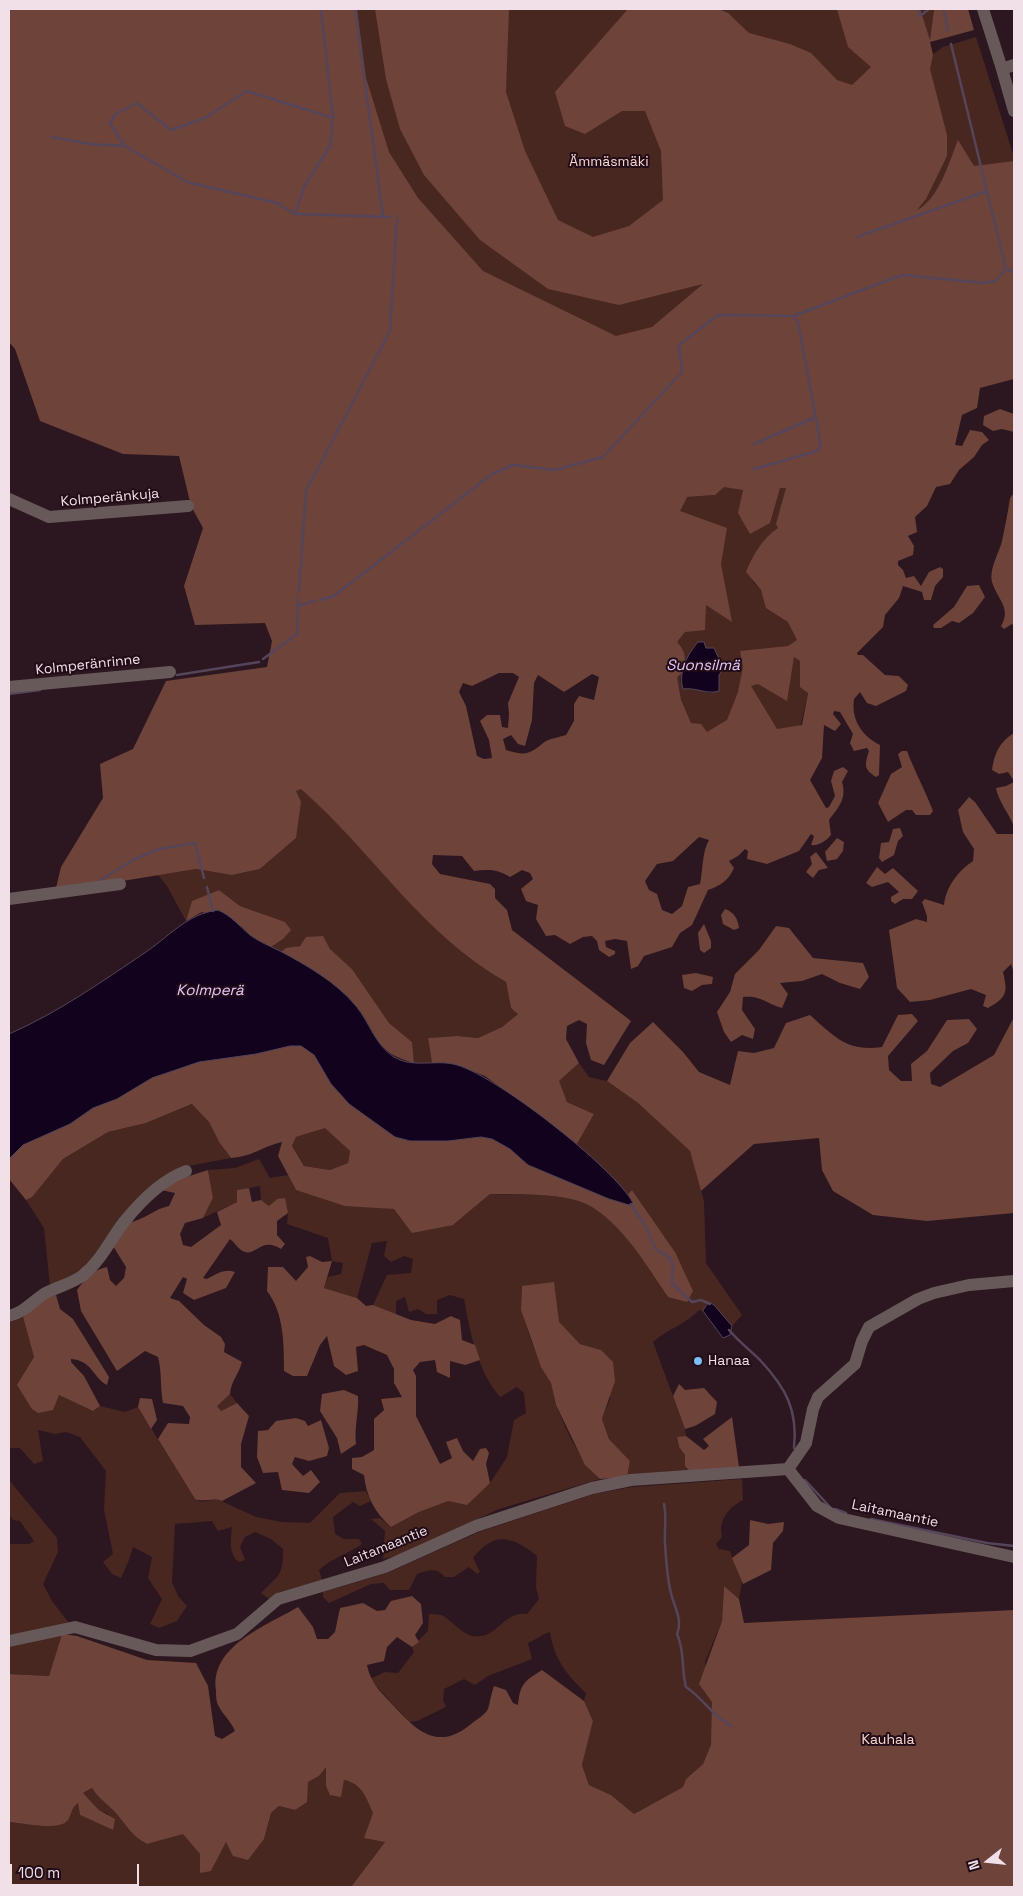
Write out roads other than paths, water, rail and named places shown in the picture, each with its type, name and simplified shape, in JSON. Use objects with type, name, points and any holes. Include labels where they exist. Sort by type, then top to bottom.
[{"type":"street","points":[[983,9],[1008,67],[1014,110]]},
{"type":"street","name":"Kolmperänkuja","points":[[9,499],[49,517],[188,506]]},
{"type":"street","name":"Kolmperänrinne","points":[[9,687],[170,672]]},
{"type":"street","points":[[9,899],[120,884]]},
{"type":"street","points":[[9,1316],[27,1308],[45,1294],[81,1276],[97,1261],[123,1223],[139,1205],[158,1188],[186,1171]]},
{"type":"street","points":[[788,1469],[806,1443],[813,1409],[818,1397],[855,1364],[869,1327],[893,1312],[934,1293],[968,1285],[1014,1281]]},
{"type":"street","name":"Laitamaantie","points":[[9,1641],[75,1627],[156,1650],[190,1651],[237,1634],[278,1599],[385,1567],[476,1526],[592,1488],[631,1480],[788,1469],[817,1506],[839,1518],[1014,1557]]},
{"type":"water","name":"Suonsilmä","points":[[698,642],[704,642],[706,648],[714,648],[720,661],[719,691],[683,689],[682,676],[684,664]]},
{"type":"water","name":"Kolmperä","points":[[218,910],[231,918],[253,937],[311,969],[340,989],[356,1006],[377,1040],[394,1057],[416,1063],[453,1064],[495,1084],[551,1123],[579,1146],[622,1188],[633,1203],[629,1205],[609,1199],[528,1165],[510,1149],[492,1139],[481,1137],[448,1141],[410,1141],[395,1137],[349,1104],[331,1084],[314,1055],[301,1046],[290,1046],[256,1054],[199,1062],[152,1078],[117,1099],[93,1108],[70,1124],[23,1145],[9,1159],[9,1034],[44,1017],[78,997],[143,954],[187,921],[207,912]]},
{"type":"water","points":[[709,1302],[714,1305],[732,1326],[730,1335],[723,1338],[703,1311]]},
{"type":"waterway","points":[[295,214],[304,187],[330,146],[333,118],[321,9]]},
{"type":"waterway","points":[[355,9],[383,215]]},
{"type":"waterway","points":[[918,9],[920,16],[929,9]]},
{"type":"waterway","points":[[944,9],[948,31]]},
{"type":"waterway","points":[[951,44],[1006,269],[1014,272]]},
{"type":"waterway","points":[[124,145],[110,123],[116,114],[137,103],[171,130],[205,118],[247,91],[333,118]]},
{"type":"waterway","points":[[52,137],[90,144],[125,146],[187,182],[277,203],[295,214],[390,217]]},
{"type":"waterway","points":[[857,237],[987,191]]},
{"type":"waterway","points":[[299,592],[306,491],[390,331],[397,218]]},
{"type":"waterway","points":[[320,600],[334,596],[492,474],[513,465],[555,470],[603,457],[682,372],[679,345],[718,315],[793,316],[902,275],[985,283],[995,281],[1006,269]]},
{"type":"waterway","points":[[754,469],[817,451],[821,446],[798,322],[793,316]]},
{"type":"waterway","points":[[754,444],[816,417]]},
{"type":"waterway","points":[[298,598],[298,606]]},
{"type":"waterway","points":[[263,659],[297,634],[298,606],[314,601]]},
{"type":"waterway","points":[[177,675],[259,662]]},
{"type":"waterway","points":[[9,694],[40,690]]},
{"type":"waterway","points":[[99,881],[135,859],[159,849],[195,843],[204,878]]},
{"type":"waterway","points":[[207,887],[213,911]]},
{"type":"waterway","points":[[631,1204],[647,1229],[656,1249],[670,1258],[673,1266],[672,1283],[692,1302],[701,1300],[710,1304]]},
{"type":"waterway","points":[[729,1330],[760,1360],[783,1390],[792,1411],[795,1434],[794,1448]]},
{"type":"waterway","points":[[805,1480],[830,1507]]},
{"type":"waterway","points":[[664,1504],[668,1575],[671,1593],[679,1618],[677,1634],[681,1647],[686,1687],[698,1696],[718,1717],[731,1726]]},
{"type":"waterway","points":[[835,1509],[846,1513]]},
{"type":"waterway","points":[[871,1519],[987,1543],[1014,1546]]},
{"type":"place","name":"Hanaa","points":[[698,1361]]},
{"type":"park label","name":"Ämmäsmäki","points":[[609,162]]},
{"type":"park label","name":"Kauhala","points":[[888,1740]]}]
